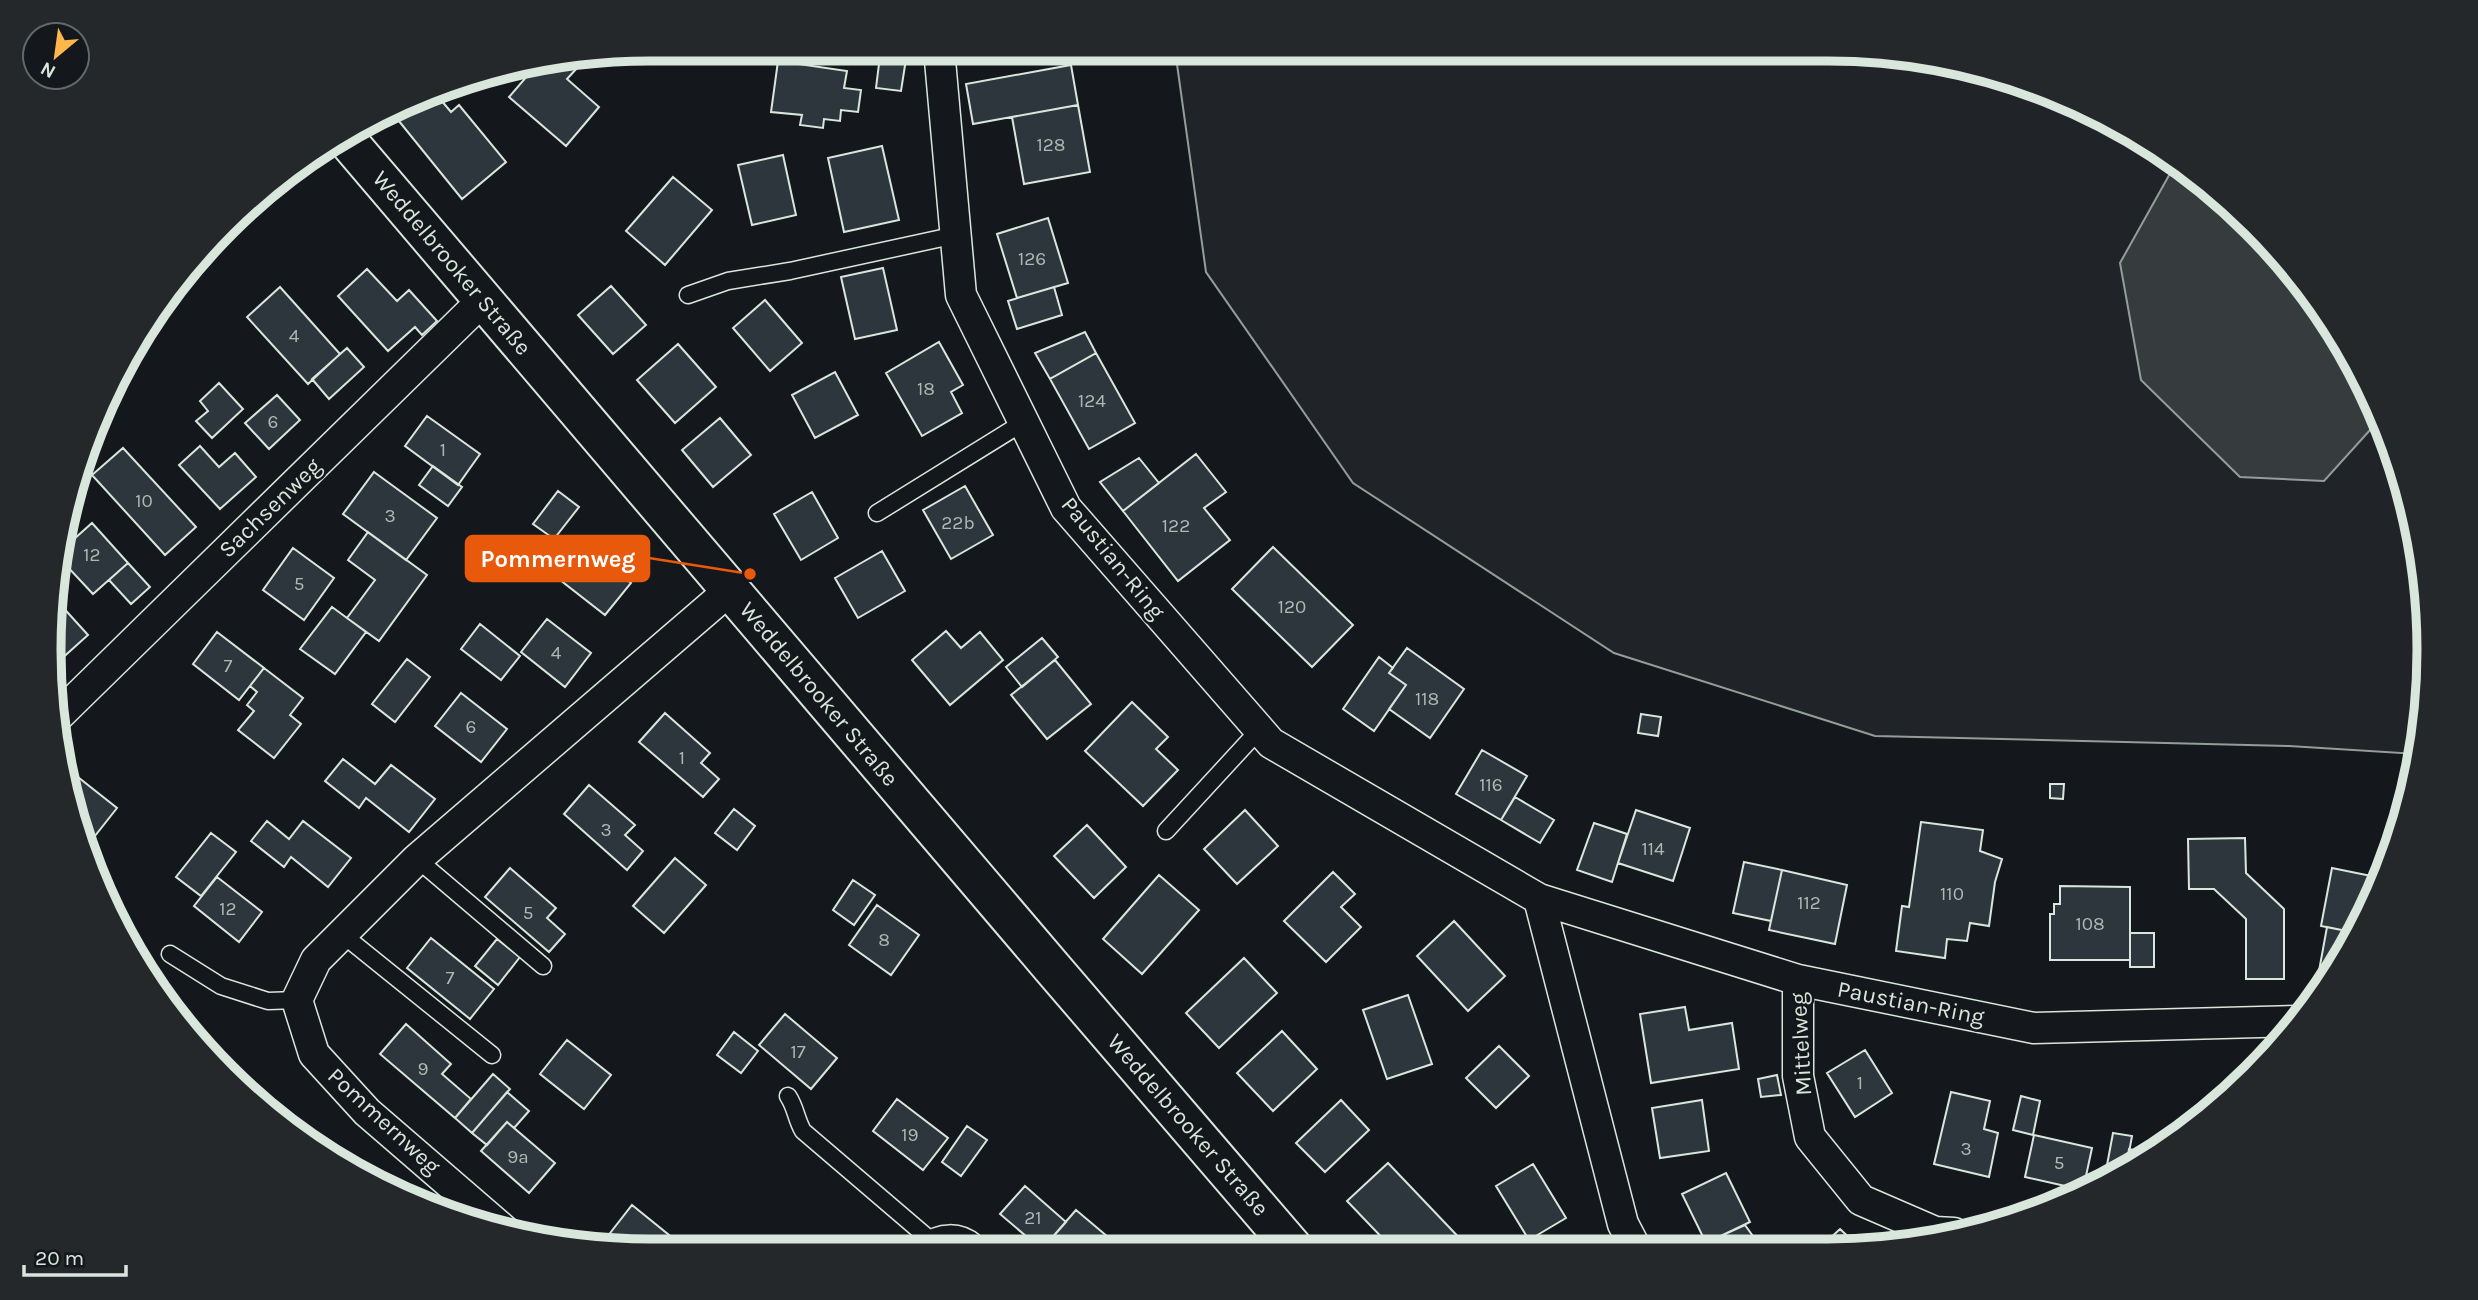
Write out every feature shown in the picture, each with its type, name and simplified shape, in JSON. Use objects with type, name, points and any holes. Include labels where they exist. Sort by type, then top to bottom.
[{"type":"street","name":"Paustian-Ring","points":[[940,61],[961,295],[1066,508],[1271,743],[1539,899],[1798,980],[2034,1028],[2284,1021]]},
{"type":"street","name":"Weddelbrooker Straße","points":[[350,144],[1285,1239]]},
{"type":"street","name":"Sachsenweg","points":[[65,710],[483,300]]},
{"type":"street","points":[[297,1000],[316,960],[418,859],[731,589]]},
{"type":"street","points":[[1539,899],[1623,1224],[1631,1239]]},
{"type":"street","name":"Mittelweg","points":[[1798,980],[1798,1076],[1810,1138],[1861,1200],[1929,1230]]},
{"type":"street","name":"Pommernweg","points":[[297,1000],[314,1054],[367,1112],[487,1216]]},
{"type":"lane","points":[[688,295],[728,281],[790,271],[956,235]]},
{"type":"lane","points":[[877,513],[1024,422]]},
{"type":"lane","points":[[1166,831],[1259,730]]},
{"type":"lane","points":[[418,859],[542,965]]},
{"type":"lane","points":[[342,934],[492,1055]]},
{"type":"lane","points":[[170,954],[221,986],[268,1001],[297,1000]]},
{"type":"lane","points":[[788,1096],[796,1107],[797,1119],[803,1131],[923,1239]]},
{"type":"shaded area","points":[[1177,61],[1867,63],[1905,66],[1980,81],[2053,106],[2122,140],[2155,160],[2216,207],[2271,262],[2318,323],[2338,356],[2372,425],[2386,461],[2397,498],[2412,573],[2417,650],[2412,727],[2407,753],[2289,746],[1875,736],[1614,653],[1353,483],[1206,272]]},
{"type":"shaded area","points":[[2171,172],[2216,207],[2244,234],[2295,292],[2338,356],[2373,427],[2324,481],[2240,477],[2141,380],[2120,263]]},
{"type":"building","points":[[778,61],[847,71],[844,88],[861,90],[858,112],[841,110],[840,121],[824,119],[823,128],[800,125],[802,115],[771,112]]},
{"type":"building","points":[[879,61],[906,61],[901,91],[876,88]]},
{"type":"building","points":[[1071,65],[1078,105],[973,124],[966,84]]},
{"type":"building","points":[[576,66],[567,79],[599,107],[566,146],[509,97],[528,74]]},
{"type":"building","points":[[441,100],[451,112],[459,105],[506,162],[462,199],[397,119]]},
{"type":"building","points":[[1078,105],[1090,172],[1024,184],[1012,117]]},
{"type":"building","points":[[882,146],[899,220],[844,232],[828,158]]},
{"type":"building","points":[[783,155],[796,215],[752,225],[738,165]]},
{"type":"building","points":[[673,177],[712,210],[665,265],[626,231]]},
{"type":"building","points":[[1048,218],[1068,283],[1017,298],[997,234]]},
{"type":"building","points":[[883,268],[897,330],[855,339],[841,277]]},
{"type":"building","points":[[367,269],[397,301],[409,290],[437,321],[422,335],[415,327],[388,351],[338,296]]},
{"type":"building","points":[[611,286],[646,325],[613,354],[578,315]]},
{"type":"building","points":[[280,287],[340,354],[308,384],[247,317]]},
{"type":"building","points":[[1054,287],[1062,315],[1017,329],[1008,301]]},
{"type":"building","points":[[765,300],[802,343],[770,371],[733,328]]},
{"type":"building","points":[[1085,332],[1096,353],[1050,379],[1035,353]]},
{"type":"building","points":[[939,342],[963,385],[951,392],[962,413],[922,436],[886,373]]},
{"type":"building","points":[[678,344],[716,387],[675,423],[637,380]]},
{"type":"building","points":[[347,348],[364,367],[329,399],[312,379]]},
{"type":"building","points":[[1096,353],[1135,423],[1089,449],[1050,379]]},
{"type":"building","points":[[835,372],[858,415],[815,438],[792,395]]},
{"type":"building","points":[[219,383],[243,409],[212,438],[196,421],[208,411],[200,401]]},
{"type":"building","points":[[277,395],[300,420],[269,449],[245,423]]},
{"type":"building","points":[[427,416],[480,454],[458,485],[405,446]]},
{"type":"building","points":[[720,418],[751,455],[713,487],[682,450]]},
{"type":"building","points":[[200,446],[219,467],[235,453],[256,477],[220,509],[179,465]]},
{"type":"building","points":[[123,448],[196,527],[165,555],[92,475]]},
{"type":"building","points":[[1196,454],[1226,492],[1204,508],[1230,540],[1178,581],[1123,511]]},
{"type":"building","points":[[1139,458],[1159,483],[1123,511],[1100,482]]},
{"type":"building","points":[[433,466],[462,487],[448,506],[419,485]]},
{"type":"building","points":[[374,472],[437,518],[406,560],[343,514]]},
{"type":"building","points":[[965,486],[993,535],[951,559],[923,510]]},
{"type":"building","points":[[558,491],[579,507],[554,539],[533,524]]},
{"type":"building","points":[[812,492],[838,538],[801,560],[774,514]]},
{"type":"building","points":[[92,523],[128,563],[93,594],[67,566],[72,541]]},
{"type":"building","points":[[368,532],[427,575],[379,641],[347,618],[375,580],[348,560]]},
{"type":"building","points":[[580,543],[631,583],[605,615],[555,576]]},
{"type":"building","points":[[1273,547],[1353,625],[1312,667],[1232,589]]},
{"type":"building","points":[[293,548],[334,578],[304,620],[263,590]]},
{"type":"building","points":[[882,551],[905,591],[858,618],[835,578]]},
{"type":"building","points":[[128,563],[150,587],[131,604],[109,580]]},
{"type":"building","points":[[332,607],[366,632],[335,674],[300,649]]},
{"type":"building","points":[[63,608],[88,635],[61,659]]},
{"type":"building","points":[[547,619],[591,653],[565,687],[521,652]]},
{"type":"building","points":[[480,624],[520,656],[501,680],[461,649]]},
{"type":"building","points":[[946,631],[961,648],[980,632],[1003,660],[950,705],[912,660]]},
{"type":"building","points":[[217,632],[264,668],[239,700],[193,664]]},
{"type":"building","points":[[1042,638],[1058,657],[1022,687],[1006,667]]},
{"type":"building","points":[[1407,648],[1464,689],[1430,738],[1389,709],[1406,685],[1389,673]]},
{"type":"building","points":[[1379,657],[1393,668],[1389,673],[1406,685],[1374,731],[1343,709]]},
{"type":"building","points":[[407,659],[430,677],[395,722],[372,704]]},
{"type":"building","points":[[1055,660],[1091,704],[1047,739],[1011,695]]},
{"type":"building","points":[[264,668],[303,698],[290,715],[301,724],[274,758],[238,730],[254,711],[247,705],[257,692],[250,686]]},
{"type":"building","points":[[461,693],[507,729],[481,762],[435,726]]},
{"type":"building","points":[[1132,702],[1168,737],[1156,749],[1178,770],[1143,806],[1085,751]]},
{"type":"building","points":[[665,713],[710,753],[701,763],[719,779],[703,797],[639,742]]},
{"type":"building","points":[[1641,714],[1661,717],[1658,736],[1638,733]]},
{"type":"building","points":[[1482,750],[1527,776],[1501,820],[1456,794]]},
{"type":"building","points":[[343,759],[375,784],[391,765],[435,799],[409,832],[366,798],[359,808],[325,781]]},
{"type":"building","points":[[75,775],[117,808],[92,839]]},
{"type":"building","points":[[2050,784],[2064,784],[2063,799],[2050,798]]},
{"type":"building","points":[[589,785],[635,825],[625,835],[643,851],[627,870],[564,814]]},
{"type":"building","points":[[1515,797],[1554,820],[1540,843],[1501,820]]},
{"type":"building","points":[[734,809],[755,826],[737,850],[715,833]]},
{"type":"building","points":[[1245,810],[1278,846],[1237,884],[1204,849]]},
{"type":"building","points":[[1636,810],[1690,828],[1673,881],[1618,863]]},
{"type":"building","points":[[267,821],[289,839],[303,821],[351,858],[328,887],[291,857],[284,867],[251,841]]},
{"type":"building","points":[[1921,822],[1983,830],[1980,851],[2002,859],[1995,882],[1989,926],[1970,923],[1967,941],[1947,939],[1945,958],[1896,951],[1902,906],[1909,907]]},
{"type":"building","points":[[1594,823],[1627,834],[1612,882],[1577,870]]},
{"type":"building","points":[[1087,825],[1126,867],[1094,898],[1054,856]]},
{"type":"building","points":[[211,833],[236,852],[201,896],[176,877]]},
{"type":"building","points":[[2245,838],[2246,873],[2284,909],[2284,979],[2246,979],[2246,919],[2214,889],[2189,889],[2188,839]]},
{"type":"building","points":[[675,858],[706,885],[664,933],[633,906]]},
{"type":"building","points":[[1744,862],[1782,870],[1771,921],[1733,913]]},
{"type":"building","points":[[510,868],[556,908],[547,918],[565,934],[549,952],[485,897]]},
{"type":"building","points":[[2332,868],[2372,876],[2345,931],[2321,926]]},
{"type":"building","points":[[1782,870],[1847,885],[1835,944],[1769,930]]},
{"type":"building","points":[[1333,872],[1355,894],[1341,907],[1361,927],[1326,962],[1284,921]]},
{"type":"building","points":[[1159,875],[1199,910],[1142,974],[1103,939]]},
{"type":"building","points":[[217,877],[262,912],[239,942],[194,906]]},
{"type":"building","points":[[853,880],[875,895],[854,925],[833,910]]},
{"type":"building","points":[[2060,886],[2130,887],[2130,960],[2050,960],[2050,914],[2054,914],[2054,904],[2060,904]]},
{"type":"building","points":[[877,905],[919,935],[891,975],[849,945]]},
{"type":"building","points":[[1454,921],[1505,976],[1468,1011],[1417,956]]},
{"type":"building","points":[[2327,927],[2345,931],[2321,971],[2319,971]]},
{"type":"building","points":[[2130,933],[2154,933],[2154,967],[2130,967]]},
{"type":"building","points":[[431,938],[494,989],[470,1019],[407,968]]},
{"type":"building","points":[[497,939],[520,957],[498,985],[475,966]]},
{"type":"building","points":[[1244,958],[1277,993],[1219,1048],[1186,1013]]},
{"type":"building","points":[[1408,995],[1432,1064],[1387,1079],[1363,1010]]},
{"type":"building","points":[[1685,1007],[1689,1030],[1732,1023],[1739,1069],[1651,1083],[1640,1014]]},
{"type":"building","points":[[785,1014],[837,1058],[811,1089],[759,1045]]},
{"type":"building","points":[[406,1024],[451,1064],[442,1074],[471,1099],[455,1118],[380,1054]]},
{"type":"building","points":[[1282,1031],[1317,1069],[1273,1111],[1237,1073]]},
{"type":"building","points":[[734,1032],[758,1051],[741,1073],[717,1055]]},
{"type":"building","points":[[567,1040],[611,1075],[584,1109],[540,1074]]},
{"type":"building","points":[[1499,1046],[1529,1076],[1496,1108],[1466,1078]]},
{"type":"building","points":[[1865,1050],[1892,1093],[1855,1117],[1827,1073]]},
{"type":"building","points":[[493,1074],[510,1089],[472,1133],[455,1118]]},
{"type":"building","points":[[1777,1075],[1781,1095],[1761,1097],[1758,1079]]},
{"type":"building","points":[[507,1092],[529,1111],[514,1128],[507,1122],[487,1145],[472,1133]]},
{"type":"building","points":[[1951,1092],[1990,1101],[1984,1129],[1998,1133],[1989,1177],[1934,1164]]},
{"type":"building","points":[[2021,1096],[2040,1101],[2033,1135],[2013,1130]]},
{"type":"building","points":[[897,1099],[948,1138],[923,1170],[873,1131]]},
{"type":"building","points":[[1341,1100],[1369,1130],[1325,1172],[1296,1143]]},
{"type":"building","points":[[1702,1100],[1709,1151],[1660,1158],[1652,1108]]},
{"type":"building","points":[[507,1122],[555,1163],[529,1193],[481,1151]]},
{"type":"building","points":[[967,1126],[987,1140],[961,1176],[942,1162]]},
{"type":"building","points":[[2113,1133],[2132,1136],[2128,1156],[2106,1168]]},
{"type":"building","points":[[2034,1135],[2092,1148],[2085,1179],[2069,1187],[2025,1177]]},
{"type":"building","points":[[2129,1149],[2137,1151],[2128,1156]]},
{"type":"building","points":[[1388,1163],[1460,1239],[1383,1239],[1347,1201]]},
{"type":"building","points":[[1533,1164],[1566,1218],[1528,1239],[1496,1186]]},
{"type":"building","points":[[1726,1173],[1750,1222],[1714,1239],[1704,1239],[1682,1194]]},
{"type":"building","points":[[1025,1186],[1066,1222],[1051,1239],[1029,1239],[1000,1214]]},
{"type":"building","points":[[632,1205],[669,1235],[666,1239],[607,1237]]},
{"type":"building","points":[[1076,1210],[1110,1239],[1051,1239]]},
{"type":"building","points":[[1745,1225],[1755,1239],[1714,1239]]},
{"type":"building","points":[[1840,1229],[1850,1238],[1829,1239]]},
{"type":"place","name":"Pommernweg","points":[[750,574]]}]
